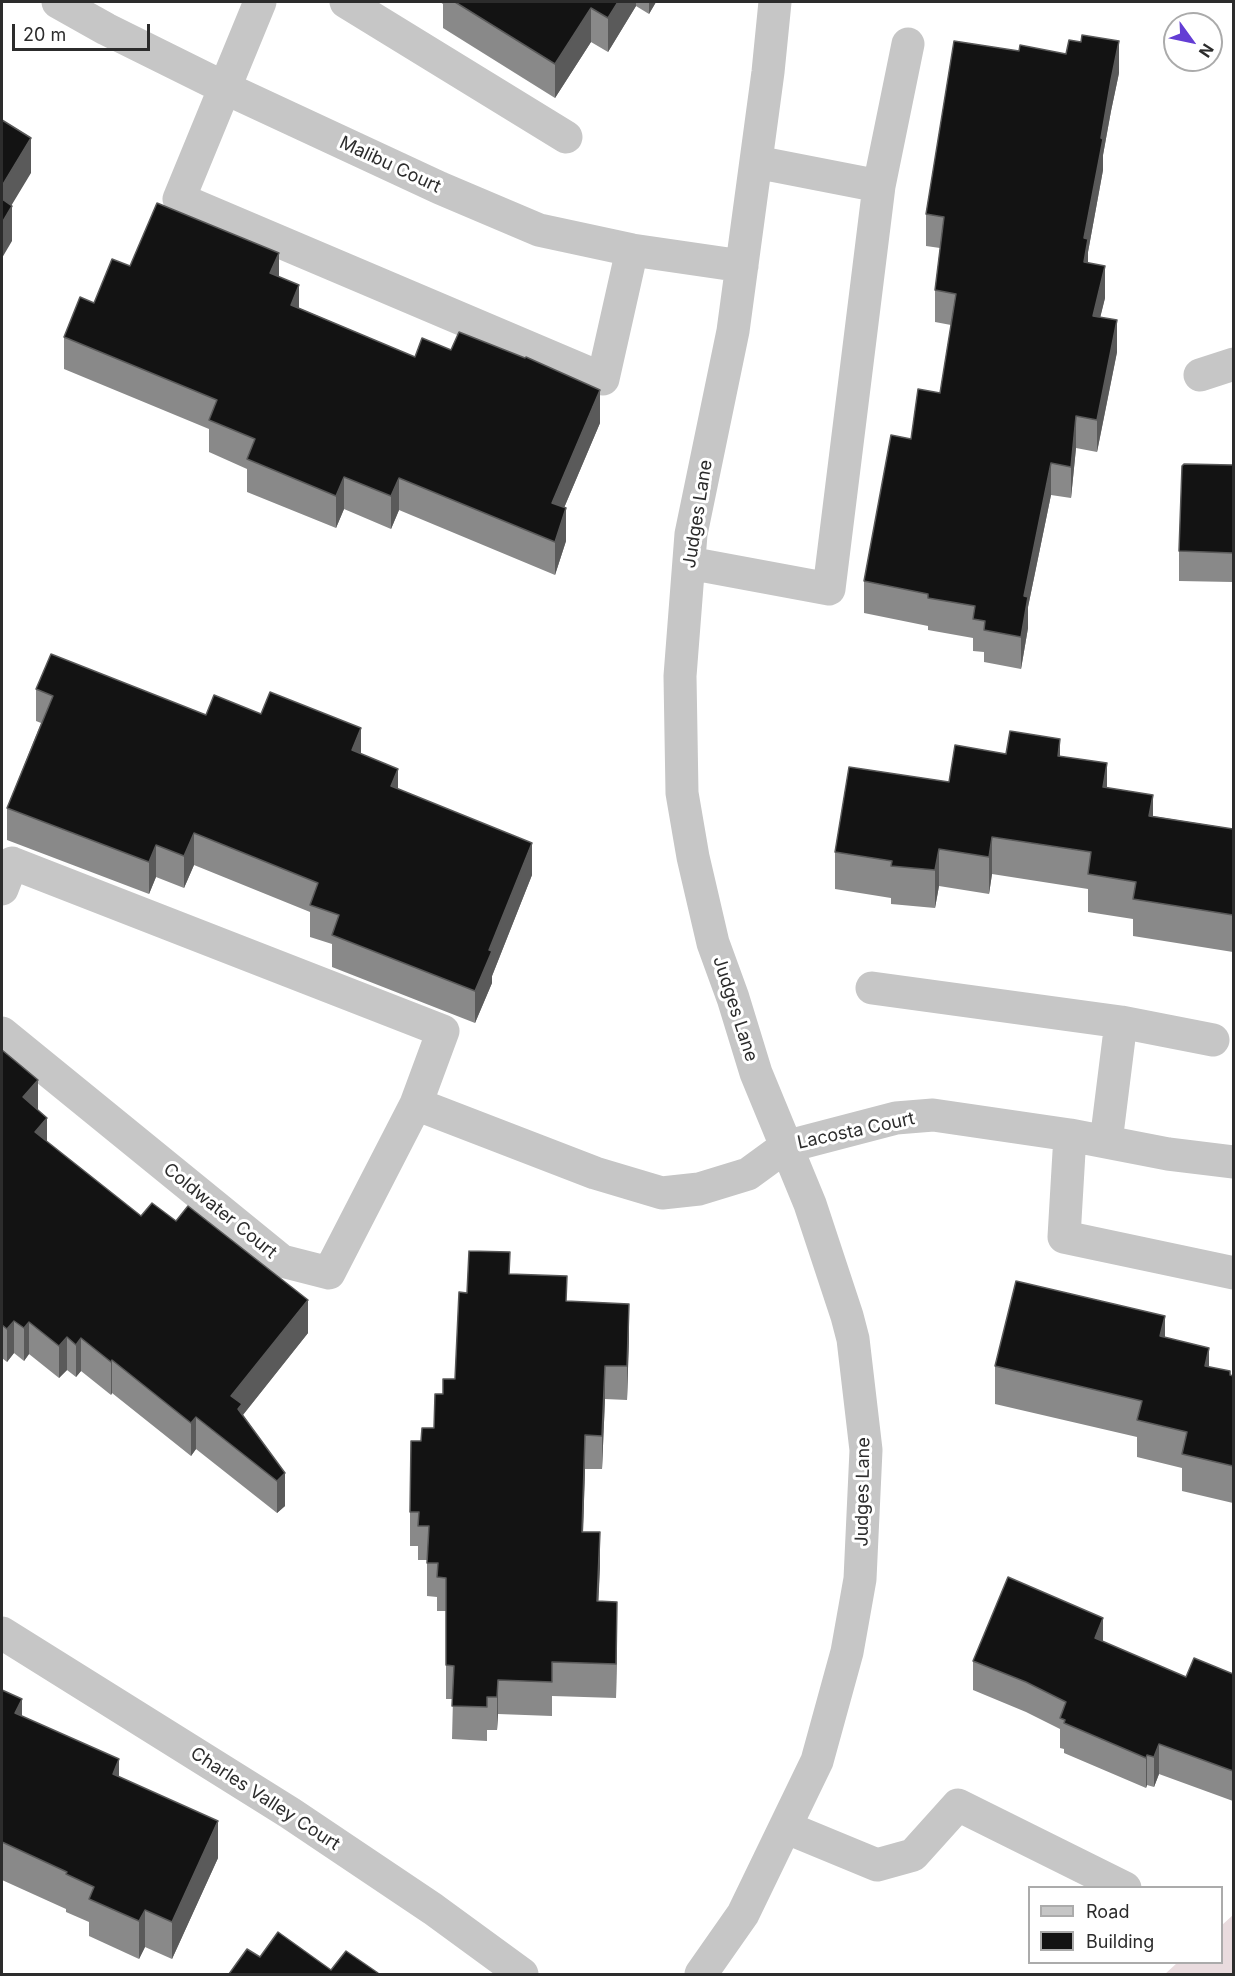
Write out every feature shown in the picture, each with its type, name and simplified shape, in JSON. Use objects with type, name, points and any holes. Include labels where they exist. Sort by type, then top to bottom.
[{"type":"street","name":"Malibu Court","points":[[58,2],[106,29],[225,88],[440,188],[539,230],[632,250],[742,266]]},
{"type":"street","points":[[260,2],[179,199],[603,379],[632,250]]},
{"type":"street","points":[[346,2],[566,137]]},
{"type":"street","name":"Judges Lane","points":[[701,1974],[742,1914],[817,1761],[847,1652],[860,1579],[866,1450],[854,1339],[848,1316],[810,1204],[756,1073],[713,943],[693,857],[682,793],[680,676],[691,534],[733,331],[775,2]]},
{"type":"street","points":[[689,562],[829,589],[879,186],[908,44]]},
{"type":"street","points":[[756,162],[879,186]]},
{"type":"street","points":[[1200,375],[1233,364]]},
{"type":"street","name":"Coldwater Court","points":[[2,889],[12,863],[443,1031],[416,1104],[329,1273],[282,1261],[2,1033]]},
{"type":"street","points":[[872,988],[1120,1022],[1213,1040]]},
{"type":"street","points":[[1106,1142],[1120,1022]]},
{"type":"street","points":[[416,1104],[595,1173],[662,1193],[699,1189],[748,1174],[785,1147]]},
{"type":"street","name":"Lacosta Court","points":[[785,1147],[896,1118],[933,1115],[1070,1135],[1168,1154],[1233,1162]]},
{"type":"street","points":[[1070,1135],[1064,1237],[1233,1273]]},
{"type":"street","name":"Charles Valley Court","points":[[2,1633],[290,1814],[433,1909],[522,1974]]},
{"type":"street","points":[[785,1827],[877,1865],[913,1855],[958,1804],[1123,1886]]},
{"type":"shaded area","points":[[1233,1915],[1233,1974],[1165,1974],[1176,1964],[1223,1964],[1223,1924]]},
{"type":"building","points":[[455,2],[618,2],[608,18],[591,8],[555,64]]},
{"type":"building","points":[[1082,35],[1119,41],[1084,238],[1088,239],[1084,262],[1105,266],[1093,316],[1117,320],[1097,420],[1076,416],[1071,467],[1051,463],[1024,596],[1028,597],[1021,637],[984,630],[985,621],[973,619],[975,606],[928,598],[928,594],[864,581],[891,435],[911,439],[918,389],[940,393],[956,294],[935,290],[944,217],[926,214],[954,41],[1019,51],[1020,45],[1066,54],[1069,40],[1081,42]]},
{"type":"building","points":[[2,120],[31,138],[2,186]]},
{"type":"building","points":[[2,199],[12,206],[2,223]]},
{"type":"building","points":[[157,203],[279,253],[270,273],[299,285],[291,305],[415,357],[422,338],[451,350],[459,332],[526,357],[600,390],[552,503],[566,508],[555,542],[399,478],[391,496],[344,477],[336,496],[247,459],[255,439],[209,420],[217,400],[64,337],[80,297],[94,303],[112,259],[130,266]]},
{"type":"building","points":[[1184,464],[1233,465],[1233,553],[1179,551],[1182,466]]},
{"type":"building","points":[[51,654],[206,715],[214,695],[261,714],[270,692],[361,728],[352,750],[398,769],[391,786],[532,843],[475,991],[332,935],[339,915],[310,905],[318,883],[194,833],[184,856],[156,845],[149,862],[7,808],[53,696],[36,689]]},
{"type":"building","points":[[1010,731],[1060,739],[1058,756],[1107,763],[1103,787],[1153,795],[1149,816],[1233,829],[1233,915],[1133,899],[1136,882],[1088,874],[1091,852],[992,837],[989,857],[939,849],[935,870],[891,866],[892,861],[835,852],[849,767],[949,782],[955,745],[1006,754]]},
{"type":"building","points":[[2,1050],[38,1080],[23,1097],[47,1118],[35,1132],[141,1216],[152,1203],[176,1221],[188,1206],[308,1300],[231,1396],[242,1404],[238,1409],[285,1473],[277,1481],[196,1417],[191,1423],[81,1338],[76,1345],[67,1337],[59,1346],[29,1322],[24,1328],[14,1321],[7,1329],[2,1325]]},
{"type":"building","points":[[469,1251],[510,1252],[509,1274],[567,1276],[566,1301],[629,1304],[627,1366],[605,1366],[602,1436],[585,1435],[582,1532],[600,1532],[597,1601],[617,1602],[616,1664],[552,1662],[552,1682],[498,1680],[497,1697],[487,1697],[487,1707],[452,1706],[454,1666],[446,1665],[446,1578],[437,1577],[438,1563],[427,1563],[429,1526],[418,1526],[419,1512],[410,1512],[411,1441],[421,1441],[422,1428],[434,1428],[435,1394],[443,1394],[443,1379],[455,1379],[459,1292],[467,1293]]},
{"type":"building","points":[[1016,1281],[1165,1316],[1160,1336],[1209,1348],[1205,1366],[1230,1371],[1230,1375],[1233,1376],[1233,1466],[1182,1454],[1187,1432],[1137,1420],[1142,1401],[995,1366]]},
{"type":"building","points":[[1008,1577],[1103,1618],[1095,1638],[1186,1677],[1194,1658],[1233,1674],[1233,1771],[1159,1744],[1154,1757],[1147,1755],[1146,1758],[1064,1723],[1065,1720],[1060,1718],[1066,1702],[1026,1682],[973,1661]]},
{"type":"building","points":[[2,1690],[22,1699],[15,1713],[119,1759],[113,1774],[218,1821],[172,1922],[145,1910],[139,1921],[89,1899],[94,1887],[2,1842]]},
{"type":"building","points":[[278,1932],[331,1970],[346,1951],[378,1973],[229,1974],[247,1949],[260,1957]]}]
